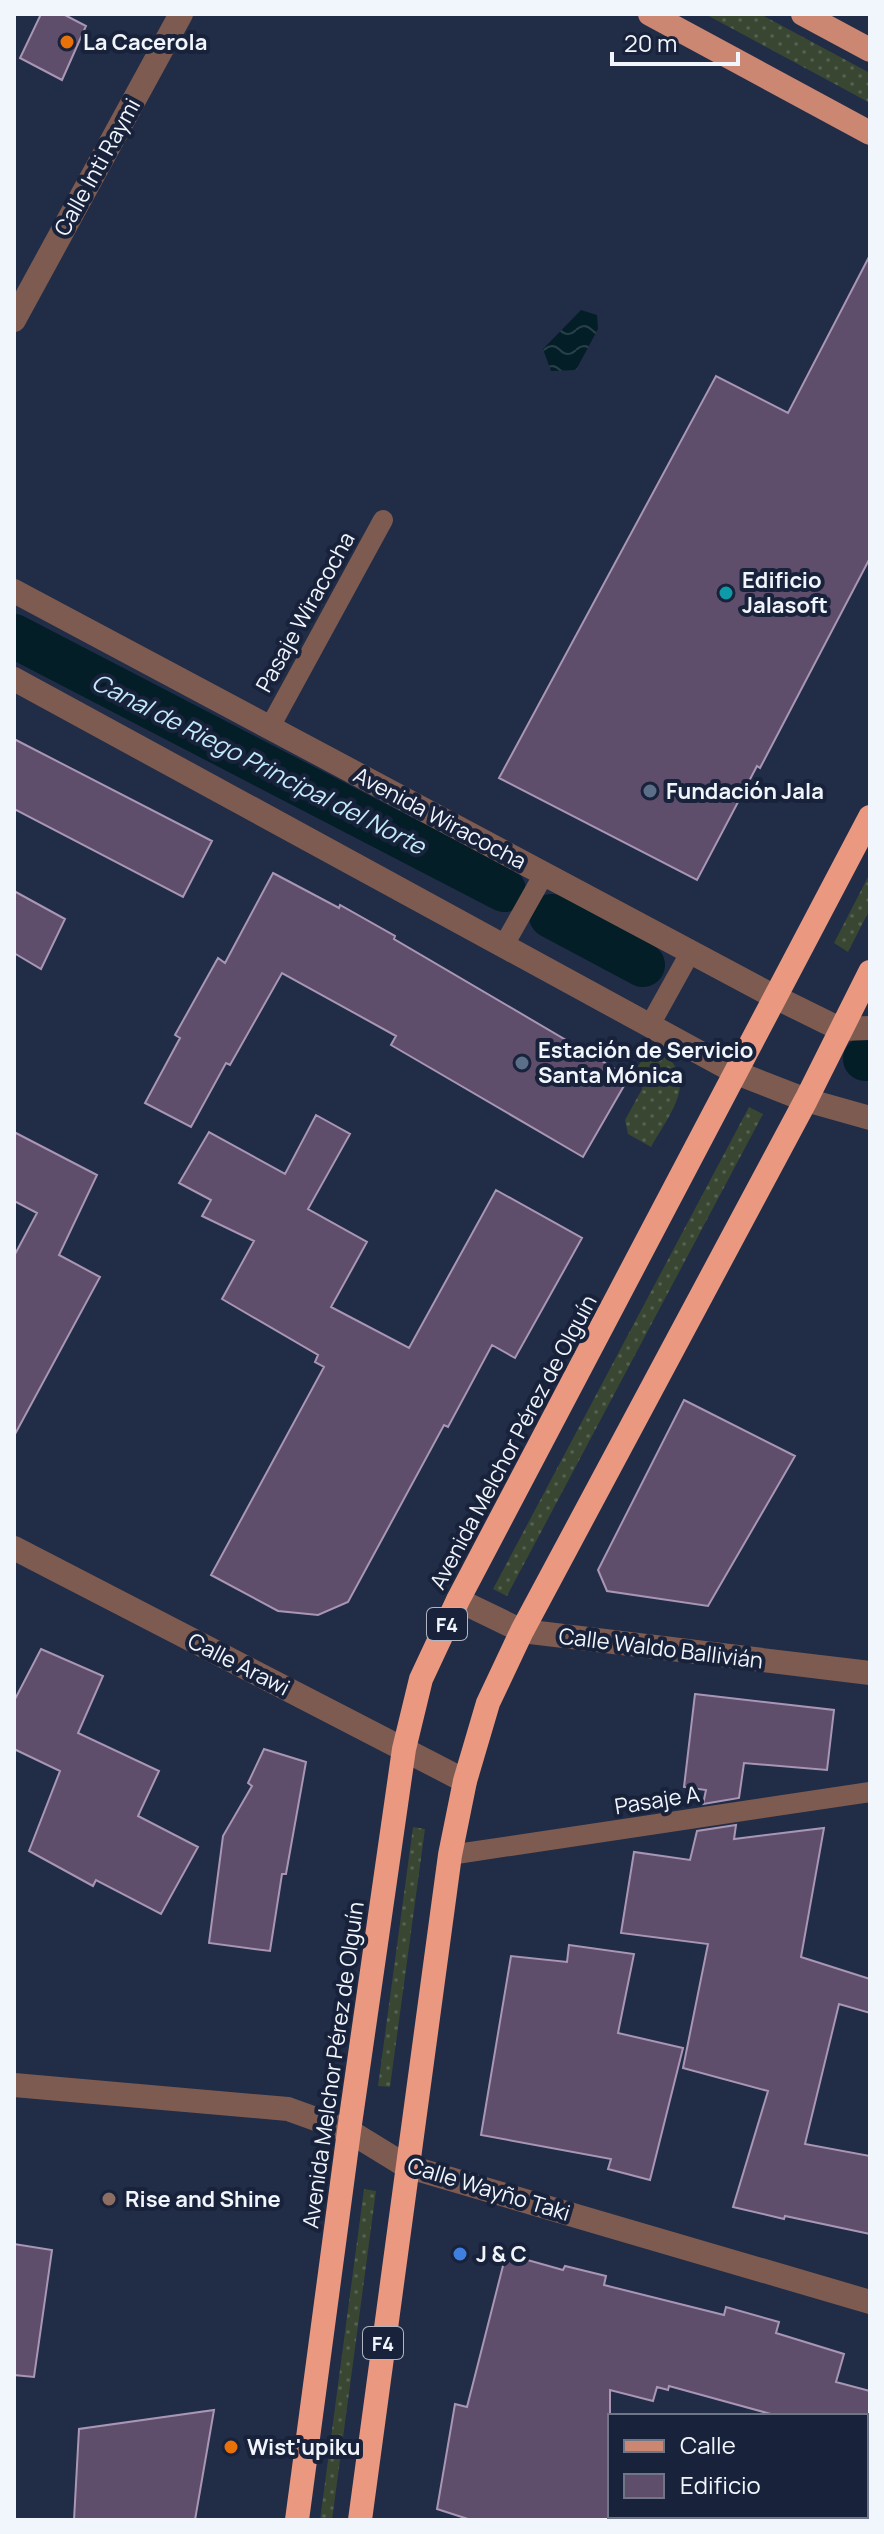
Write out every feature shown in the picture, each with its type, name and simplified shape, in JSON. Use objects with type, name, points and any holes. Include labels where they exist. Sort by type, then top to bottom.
[{"type":"highway","name":"Avenida Melchor Pérez de Olguín","points":[[297,2520],[404,1749],[421,1679],[458,1600],[870,817]]},
{"type":"highway","name":"F4","points":[[360,2520],[450,1855],[465,1781],[488,1703],[522,1631],[806,1100],[870,972]]},
{"type":"main road","points":[[650,14],[870,133]]},
{"type":"main road","points":[[803,14],[870,50]]},
{"type":"street","name":"Calle Inti Raymi","points":[[14,320],[181,14]]},
{"type":"street","name":"Avenida Wiracocha","points":[[14,591],[775,997],[840,1029],[870,1028]]},
{"type":"street","points":[[14,679],[737,1073],[806,1100],[870,1118]]},
{"type":"street","name":"Calle Arawi","points":[[14,1548],[465,1781]]},
{"type":"street","name":"Calle Waldo Ballivián","points":[[458,1600],[522,1631],[870,1673]]},
{"type":"street","name":"Calle Wayño Taki","points":[[14,2085],[288,2109],[349,2131],[406,2166],[870,2302]]},
{"type":"lane","name":"Pasaje Wiracocha","points":[[270,727],[383,520]]},
{"type":"lane","points":[[504,945],[544,874]]},
{"type":"lane","points":[[650,1025],[690,953]]},
{"type":"lane","name":"Pasaje A","points":[[450,1855],[870,1792]]},
{"type":"green space","points":[[705,14],[760,14],[870,73],[870,103]]},
{"type":"green space","points":[[870,873],[870,909],[848,952],[834,943]]},
{"type":"green space","points":[[652,1046],[668,1057],[680,1081],[674,1106],[651,1147],[628,1134],[625,1120],[642,1089],[638,1066]]},
{"type":"green space","points":[[749,1107],[763,1114],[507,1596],[493,1589]]},
{"type":"green space","points":[[413,1827],[425,1829],[390,2087],[378,2086]]},
{"type":"green space","points":[[364,2189],[376,2191],[332,2520],[320,2520]]},
{"type":"water","points":[[581,310],[597,315],[598,329],[576,370],[551,371],[543,349]]},
{"type":"building","points":[[41,14],[63,14],[86,26],[62,80],[20,58]]},
{"type":"building","name":"Edificio Jalasoft","points":[[870,255],[870,558],[760,768],[757,766],[697,880],[499,778],[716,376],[788,413]]},
{"type":"building","points":[[14,739],[212,841],[183,897],[14,809]]},
{"type":"building","points":[[273,873],[395,936],[394,939],[629,1077],[583,1157],[391,1045],[396,1036],[282,973],[230,1065],[226,1063],[191,1127],[145,1103],[180,1038],[175,1035],[218,958],[225,963]]},
{"type":"building","points":[[14,891],[65,919],[41,969],[14,953]]},
{"type":"building","points":[[316,1115],[350,1134],[308,1209],[367,1242],[331,1307],[409,1348],[496,1190],[582,1238],[515,1358],[492,1345],[448,1427],[444,1425],[348,1602],[318,1615],[278,1611],[211,1575],[324,1367],[315,1362],[318,1355],[222,1299],[254,1241],[202,1216],[211,1200],[179,1183],[209,1132],[285,1174]]},
{"type":"building","points":[[14,1132],[97,1175],[59,1255],[100,1277],[14,1436],[14,1256],[37,1213],[14,1201]]},
{"type":"building","points":[[684,1400],[795,1456],[708,1606],[607,1591],[598,1570]]},
{"type":"building","points":[[41,1649],[103,1676],[78,1733],[159,1771],[138,1816],[198,1847],[161,1914],[96,1880],[93,1886],[29,1851],[60,1771],[14,1749],[14,1701]]},
{"type":"building","points":[[695,1694],[834,1710],[827,1770],[744,1763],[739,1798],[703,1804],[706,1790],[684,1787]]},
{"type":"building","points":[[264,1749],[306,1762],[286,1874],[282,1874],[270,1951],[209,1943],[223,1836],[252,1786],[248,1783]]},
{"type":"building","points":[[736,1825],[734,1839],[824,1828],[801,1957],[870,1979],[870,2013],[839,2004],[805,2144],[870,2156],[870,2234],[733,2207],[768,2091],[683,2068],[708,1944],[621,1933],[634,1852],[690,1860],[697,1831]]},
{"type":"building","points":[[569,1945],[634,1954],[618,2033],[683,2048],[650,2180],[608,2169],[611,2159],[481,2135],[511,1956],[567,1962]]},
{"type":"building","points":[[14,2244],[52,2250],[34,2377],[14,2375]]},
{"type":"building","points":[[506,2254],[563,2270],[565,2266],[606,2276],[604,2285],[724,2315],[726,2307],[779,2322],[776,2333],[844,2354],[836,2382],[870,2391],[868,2416],[771,2414],[669,2386],[668,2390],[657,2387],[653,2401],[610,2390],[610,2520],[471,2520],[437,2509],[455,2404],[467,2407]]},
{"type":"building","points":[[214,2410],[195,2520],[74,2520],[79,2429]]},
{"type":"waterway","name":"Canal de Riego Principal del Norte","points":[[14,636],[504,890]]},
{"type":"waterway","name":"Canal de Riego Principal del Norte","points":[[551,916],[643,965]]},
{"type":"waterway","name":"Canal de Riego Principal del Norte","points":[[865,1059],[870,1059]]},
{"type":"place","name":"La Cacerola","points":[[67,42]]},
{"type":"place","name":"Edificio Jalasoft","points":[[726,593]]},
{"type":"place","name":"Fundación Jala","points":[[650,791]]},
{"type":"place","name":"Estación de Servicio Santa Mónica","points":[[522,1063]]},
{"type":"place","name":"Rise and Shine","points":[[109,2199]]},
{"type":"place","name":"J & C","points":[[460,2254]]},
{"type":"place","name":"Wist'upiku","points":[[231,2447]]}]
